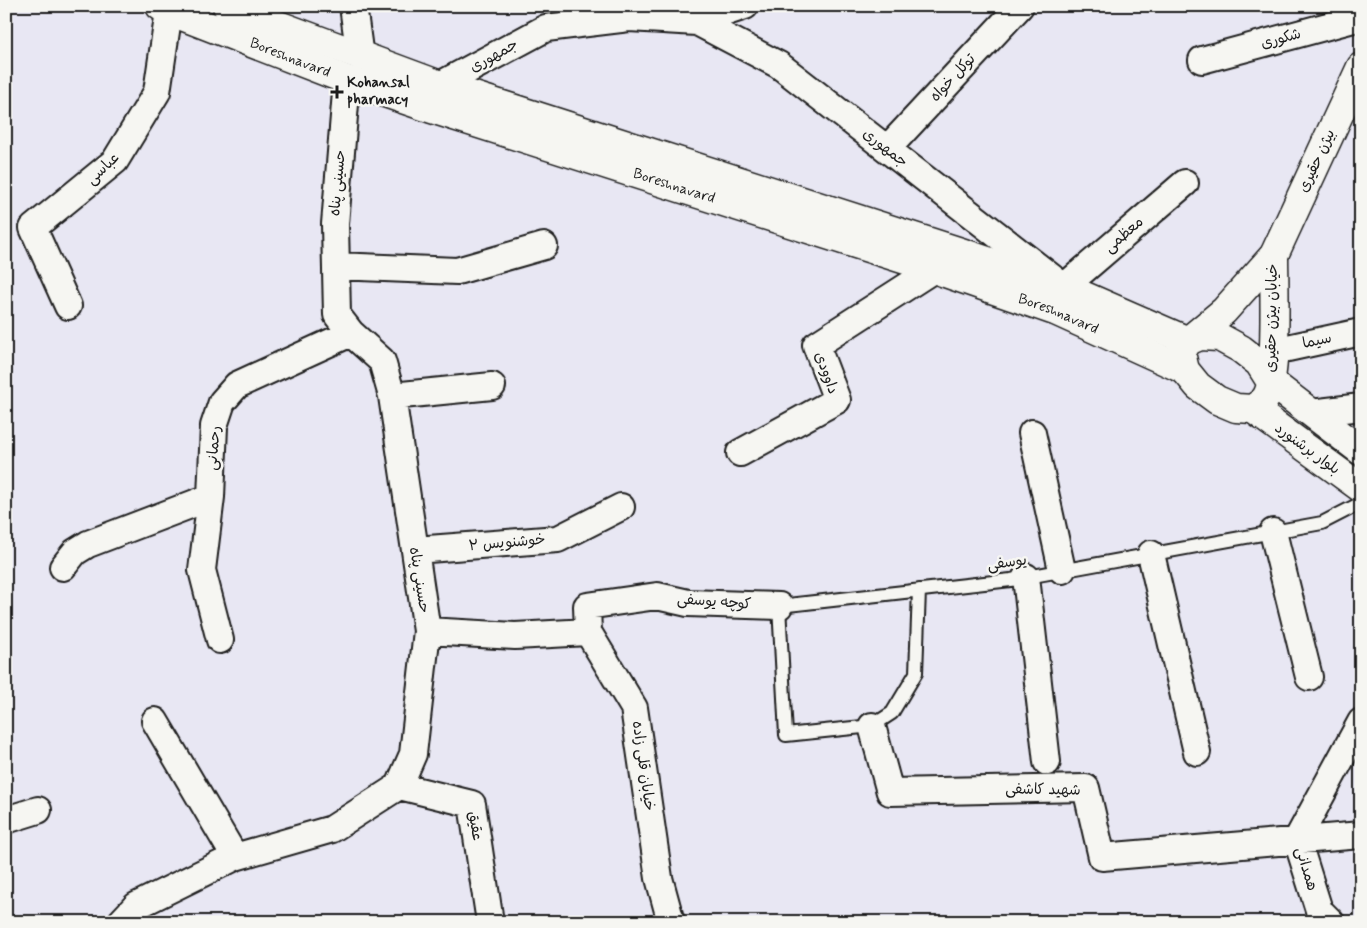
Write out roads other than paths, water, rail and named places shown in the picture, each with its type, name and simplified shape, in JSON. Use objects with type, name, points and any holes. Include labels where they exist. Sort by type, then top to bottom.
[{"type":"main road","name":"Boreshnavard","points":[[228,6],[353,68],[432,110],[934,269],[1055,311],[1185,370]]},
{"type":"main road","name":"Boreshnavard","points":[[165,9],[353,68],[440,86],[942,246],[1064,287],[1188,341]]},
{"type":"main road","name":"بیژن حقیری","points":[[1274,255],[1361,67]]},
{"type":"main road","name":"خیابان بیژن حقیری","points":[[1188,341],[1224,311],[1274,255]]},
{"type":"main road","name":"خیابان بیژن حقیری","points":[[1270,382],[1274,351],[1274,255]]},
{"type":"main road","points":[[1200,336],[1219,337],[1242,349],[1259,363],[1270,382],[1266,398],[1253,409],[1236,408],[1216,400],[1198,386],[1185,370],[1181,353],[1188,341],[1200,336]]},
{"type":"main road","name":"بلوار برشنورد","points":[[1270,382],[1361,450]]},
{"type":"main road","name":"بلوار برشنورد","points":[[1253,409],[1361,488]]},
{"type":"street","name":"حسینی پناه","points":[[353,6],[353,68],[335,224],[337,315],[351,333],[382,361],[392,396],[427,631],[413,754],[400,786]]},
{"type":"street","points":[[692,14],[745,6]]},
{"type":"street","name":"توکل خواه","points":[[887,149],[1020,6]]},
{"type":"street","name":"عباسی","points":[[68,306],[34,228],[115,161],[158,92],[165,9]]},
{"type":"street","name":"جمهوری","points":[[440,86],[546,28],[629,18],[692,14],[779,65],[1064,287]]},
{"type":"street","name":"شکوری","points":[[1202,60],[1361,17]]},
{"type":"street","name":"معظمی","points":[[1064,287],[1185,183]]},
{"type":"street","points":[[336,266],[457,271],[544,246]]},
{"type":"street","name":"داوودی","points":[[740,453],[837,400],[816,345],[934,269]]},
{"type":"street","name":"سیما","points":[[1274,351],[1361,332]]},
{"type":"street","name":"رحمانی","points":[[220,640],[202,570],[211,497],[214,426],[222,402],[237,385],[351,333]]},
{"type":"street","points":[[392,396],[492,386]]},
{"type":"street","points":[[1311,413],[1361,407]]},
{"type":"street","points":[[1032,433],[1062,570]]},
{"type":"street","points":[[63,568],[75,552],[88,544],[211,497]]},
{"type":"street","name":"خوشنویس ۲","points":[[415,550],[558,539],[621,507]]},
{"type":"street","points":[[1274,532],[1309,677]]},
{"type":"street","points":[[1151,554],[1197,752]]},
{"type":"street","points":[[1026,577],[1047,762]]},
{"type":"street","name":"کوچه یوسفی","points":[[588,632],[587,606],[657,596],[688,603],[779,606]]},
{"type":"street","points":[[427,631],[515,636],[588,632]]},
{"type":"street","name":"خیابان قلی زاده","points":[[588,632],[634,708],[659,878],[671,922]]},
{"type":"street","points":[[155,721],[235,857]]},
{"type":"street","points":[[1297,840],[1361,722]]},
{"type":"street","name":"شهید کاشفی","points":[[872,726],[890,792],[1086,788],[1102,857],[1361,835]]},
{"type":"street","points":[[121,922],[136,906],[235,857],[332,829],[400,786]]},
{"type":"street","name":"عقیق","points":[[400,786],[472,804],[490,922]]},
{"type":"street","points":[[6,820],[38,810]]},
{"type":"street","name":"همدانی","points":[[1297,840],[1319,910],[1331,922]]},
{"type":"lane","name":"یوسفی","points":[[779,606],[1026,577],[1322,523],[1361,503]]},
{"type":"lane","points":[[779,606],[786,735],[872,726],[892,713],[916,673],[919,590]]},
{"type":"place","name":"Kohansal pharmacy","points":[[337,92]]}]
